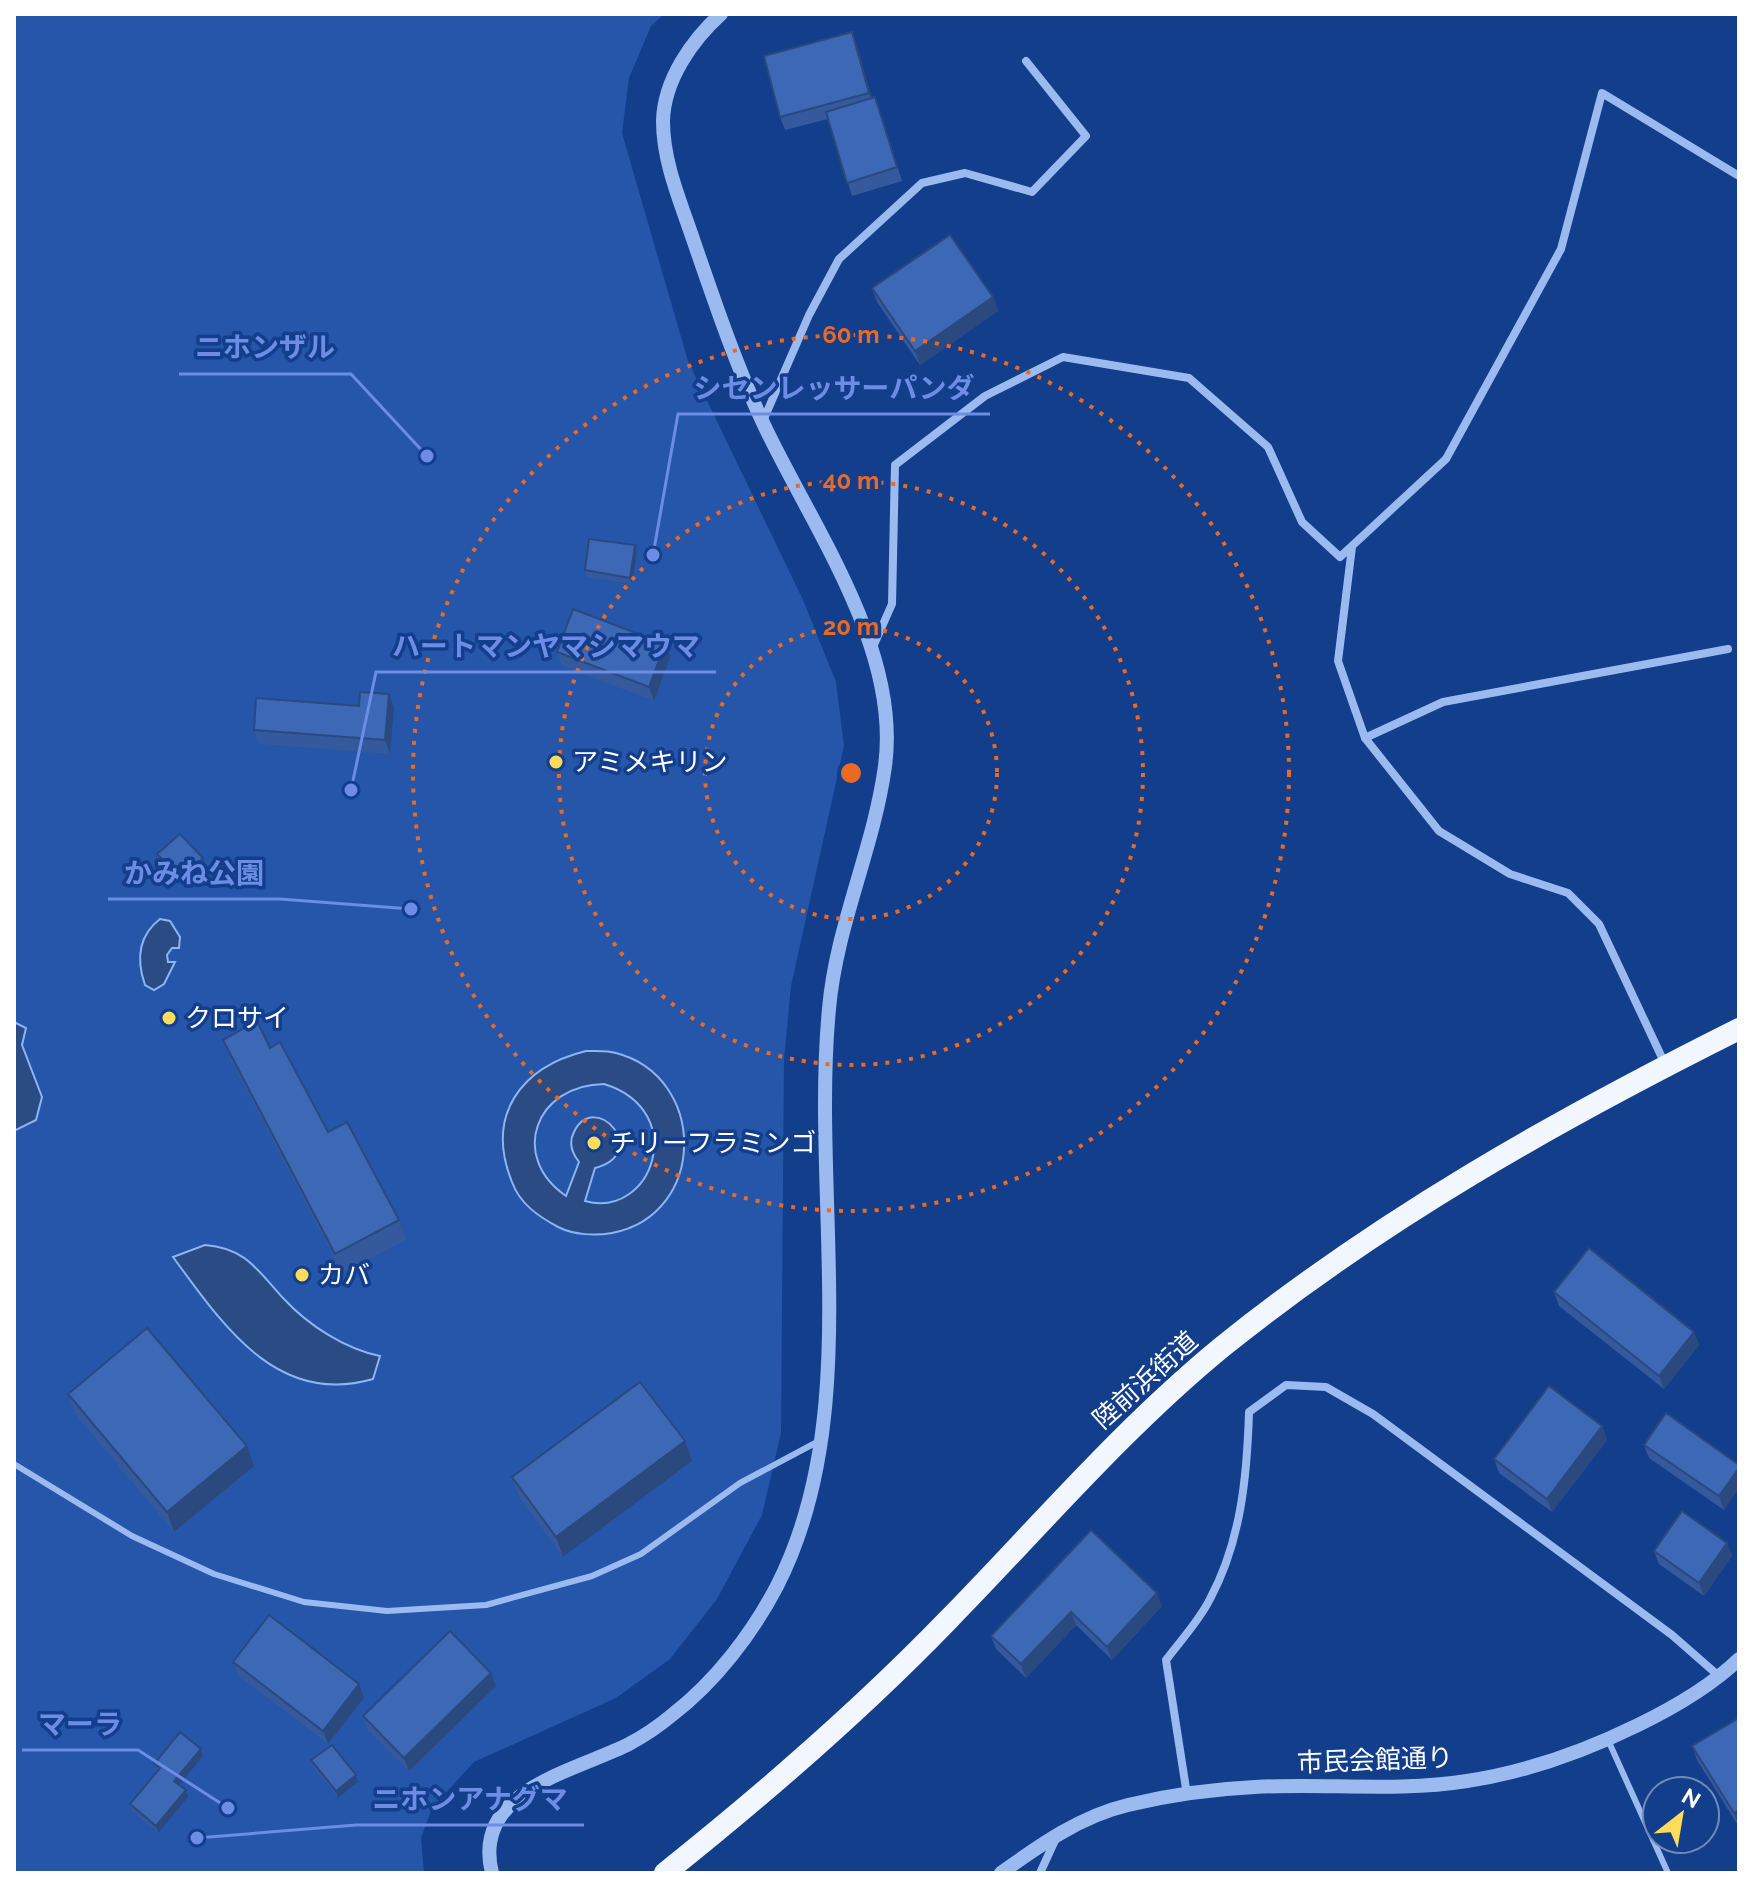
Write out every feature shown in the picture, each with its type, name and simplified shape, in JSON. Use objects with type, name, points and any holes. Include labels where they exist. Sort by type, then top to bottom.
[{"type":"highway","name":"陸前浜街道","points":[[665,1873],[751,1805],[833,1731],[947,1621],[1091,1466],[1221,1348],[1341,1258],[1446,1189],[1548,1127],[1739,1029]]},
{"type":"street","points":[[492,1873],[492,1833],[507,1808],[527,1788],[630,1743],[669,1718],[700,1692],[737,1647],[776,1588],[803,1523],[824,1439],[829,1008],[885,764],[886,701],[873,647],[763,421],[668,165],[663,117],[678,65],[705,29],[721,14]]},
{"type":"street","points":[[763,421],[809,315],[839,259],[922,183],[965,173],[1032,192],[1086,136],[1026,61]]},
{"type":"street","points":[[873,647],[892,604],[895,465],[985,396],[1063,357],[1189,378],[1268,447],[1302,522],[1340,557],[1446,459],[1561,249],[1602,93],[1739,176]]},
{"type":"street","points":[[1352,546],[1338,661],[1365,738],[1439,831],[1510,874],[1568,893],[1599,924],[1666,1066]]},
{"type":"street","points":[[1365,738],[1443,702],[1728,649]]},
{"type":"street","points":[[1187,1795],[1166,1660],[1209,1602],[1232,1551],[1243,1501],[1249,1412],[1286,1385],[1326,1387],[1373,1414],[1672,1635],[1720,1678]]},
{"type":"street","name":"市民会館通り","points":[[1001,1873],[1059,1832],[1126,1805],[1255,1787],[1358,1788],[1464,1782],[1532,1769],[1608,1740],[1667,1711],[1720,1678],[1739,1659]]},
{"type":"street","points":[[1040,1873],[1059,1832]]},
{"type":"lane","points":[[14,1464],[132,1536],[214,1574],[304,1602],[387,1611],[486,1605],[592,1576],[641,1554],[740,1483],[824,1439]]},
{"type":"lane","points":[[1608,1740],[1668,1873]]},
{"type":"shaded area","points":[[14,14],[664,14],[651,26],[629,78],[622,133],[688,361],[803,600],[836,682],[844,746],[791,986],[784,1059],[781,1433],[762,1515],[717,1599],[670,1659],[616,1698],[474,1762],[432,1808],[421,1838],[424,1873],[14,1873]]},
{"type":"shaded area","points":[[160,919],[170,921],[180,937],[179,948],[172,948],[167,955],[168,962],[175,962],[164,984],[154,990],[145,985],[140,957],[143,940]]},
{"type":"shaded area","points":[[14,1022],[26,1028],[22,1045],[42,1097],[36,1120],[14,1131]]},
{"type":"shaded area","points":[[586,1051],[605,1051],[646,1067],[668,1089],[680,1116],[684,1145],[679,1174],[666,1201],[643,1221],[612,1233],[592,1235],[571,1232],[537,1214],[515,1190],[505,1158],[503,1136],[506,1115],[514,1097],[543,1069],[563,1058]],"holes":[[[604,1084],[631,1098],[647,1116],[654,1138],[652,1160],[643,1179],[628,1195],[609,1203],[585,1201],[595,1168],[611,1160],[619,1150],[619,1139],[614,1128],[594,1117],[583,1121],[572,1136],[572,1148],[579,1162],[566,1196],[548,1180],[538,1162],[535,1144],[538,1126],[547,1110],[561,1096],[580,1088]]]},
{"type":"shaded area","points":[[205,1245],[241,1256],[316,1327],[354,1348],[380,1356],[373,1379],[339,1385],[308,1381],[281,1371],[256,1354],[212,1309],[173,1257]]},
{"type":"building","points":[[852,32],[869,93],[780,117],[764,56]]},
{"type":"building","points":[[875,97],[897,167],[847,183],[826,112]]},
{"type":"building","points":[[950,235],[993,297],[915,351],[872,288]]},
{"type":"building","points":[[589,539],[635,545],[630,578],[585,570]]},
{"type":"building","points":[[573,609],[665,644],[649,687],[557,652]]},
{"type":"building","points":[[360,692],[389,694],[385,740],[254,730],[256,698],[359,706]]},
{"type":"building","points":[[180,834],[203,858],[181,879],[157,854]]},
{"type":"building","points":[[257,1021],[270,1048],[280,1042],[328,1132],[347,1122],[399,1220],[335,1254],[223,1040]]},
{"type":"building","points":[[1589,1248],[1694,1332],[1659,1376],[1554,1292]]},
{"type":"building","points":[[147,1328],[247,1446],[167,1512],[68,1394]]},
{"type":"building","points":[[640,1382],[685,1441],[556,1537],[512,1477]]},
{"type":"building","points":[[1549,1386],[1602,1426],[1547,1499],[1494,1459]]},
{"type":"building","points":[[1666,1413],[1739,1465],[1719,1496],[1644,1445]]},
{"type":"building","points":[[1682,1511],[1727,1543],[1699,1583],[1654,1551]]},
{"type":"building","points":[[1091,1530],[1157,1593],[1107,1647],[1071,1612],[1021,1664],[991,1636]]},
{"type":"building","points":[[269,1615],[359,1684],[323,1731],[233,1662]]},
{"type":"building","points":[[450,1631],[491,1673],[404,1758],[363,1716]]},
{"type":"building","points":[[1739,1718],[1739,1810],[1734,1813],[1721,1792],[1721,1775],[1710,1775],[1692,1746]]},
{"type":"building","points":[[180,1732],[201,1749],[174,1781],[186,1790],[156,1826],[130,1804],[160,1768],[154,1764]]},
{"type":"building","points":[[332,1745],[356,1775],[336,1791],[311,1760]]},
{"type":"place","name":"ニホンザル","points":[[427,456]]},
{"type":"place","name":"シセンレッサーパンダ","points":[[653,555]]},
{"type":"place","name":"アミメキリン","points":[[556,762]]},
{"type":"place","name":"ハートマンヤマシマウマ","points":[[351,790]]},
{"type":"place","name":"かみね公園","points":[[411,909]]},
{"type":"place","name":"クロサイ","points":[[169,1018]]},
{"type":"place","name":"チリーフラミンゴ","points":[[594,1143]]},
{"type":"place","name":"カバ","points":[[302,1275]]},
{"type":"place","name":"マーラ","points":[[228,1808]]},
{"type":"place","name":"ニホンアナグマ","points":[[197,1838]]}]
